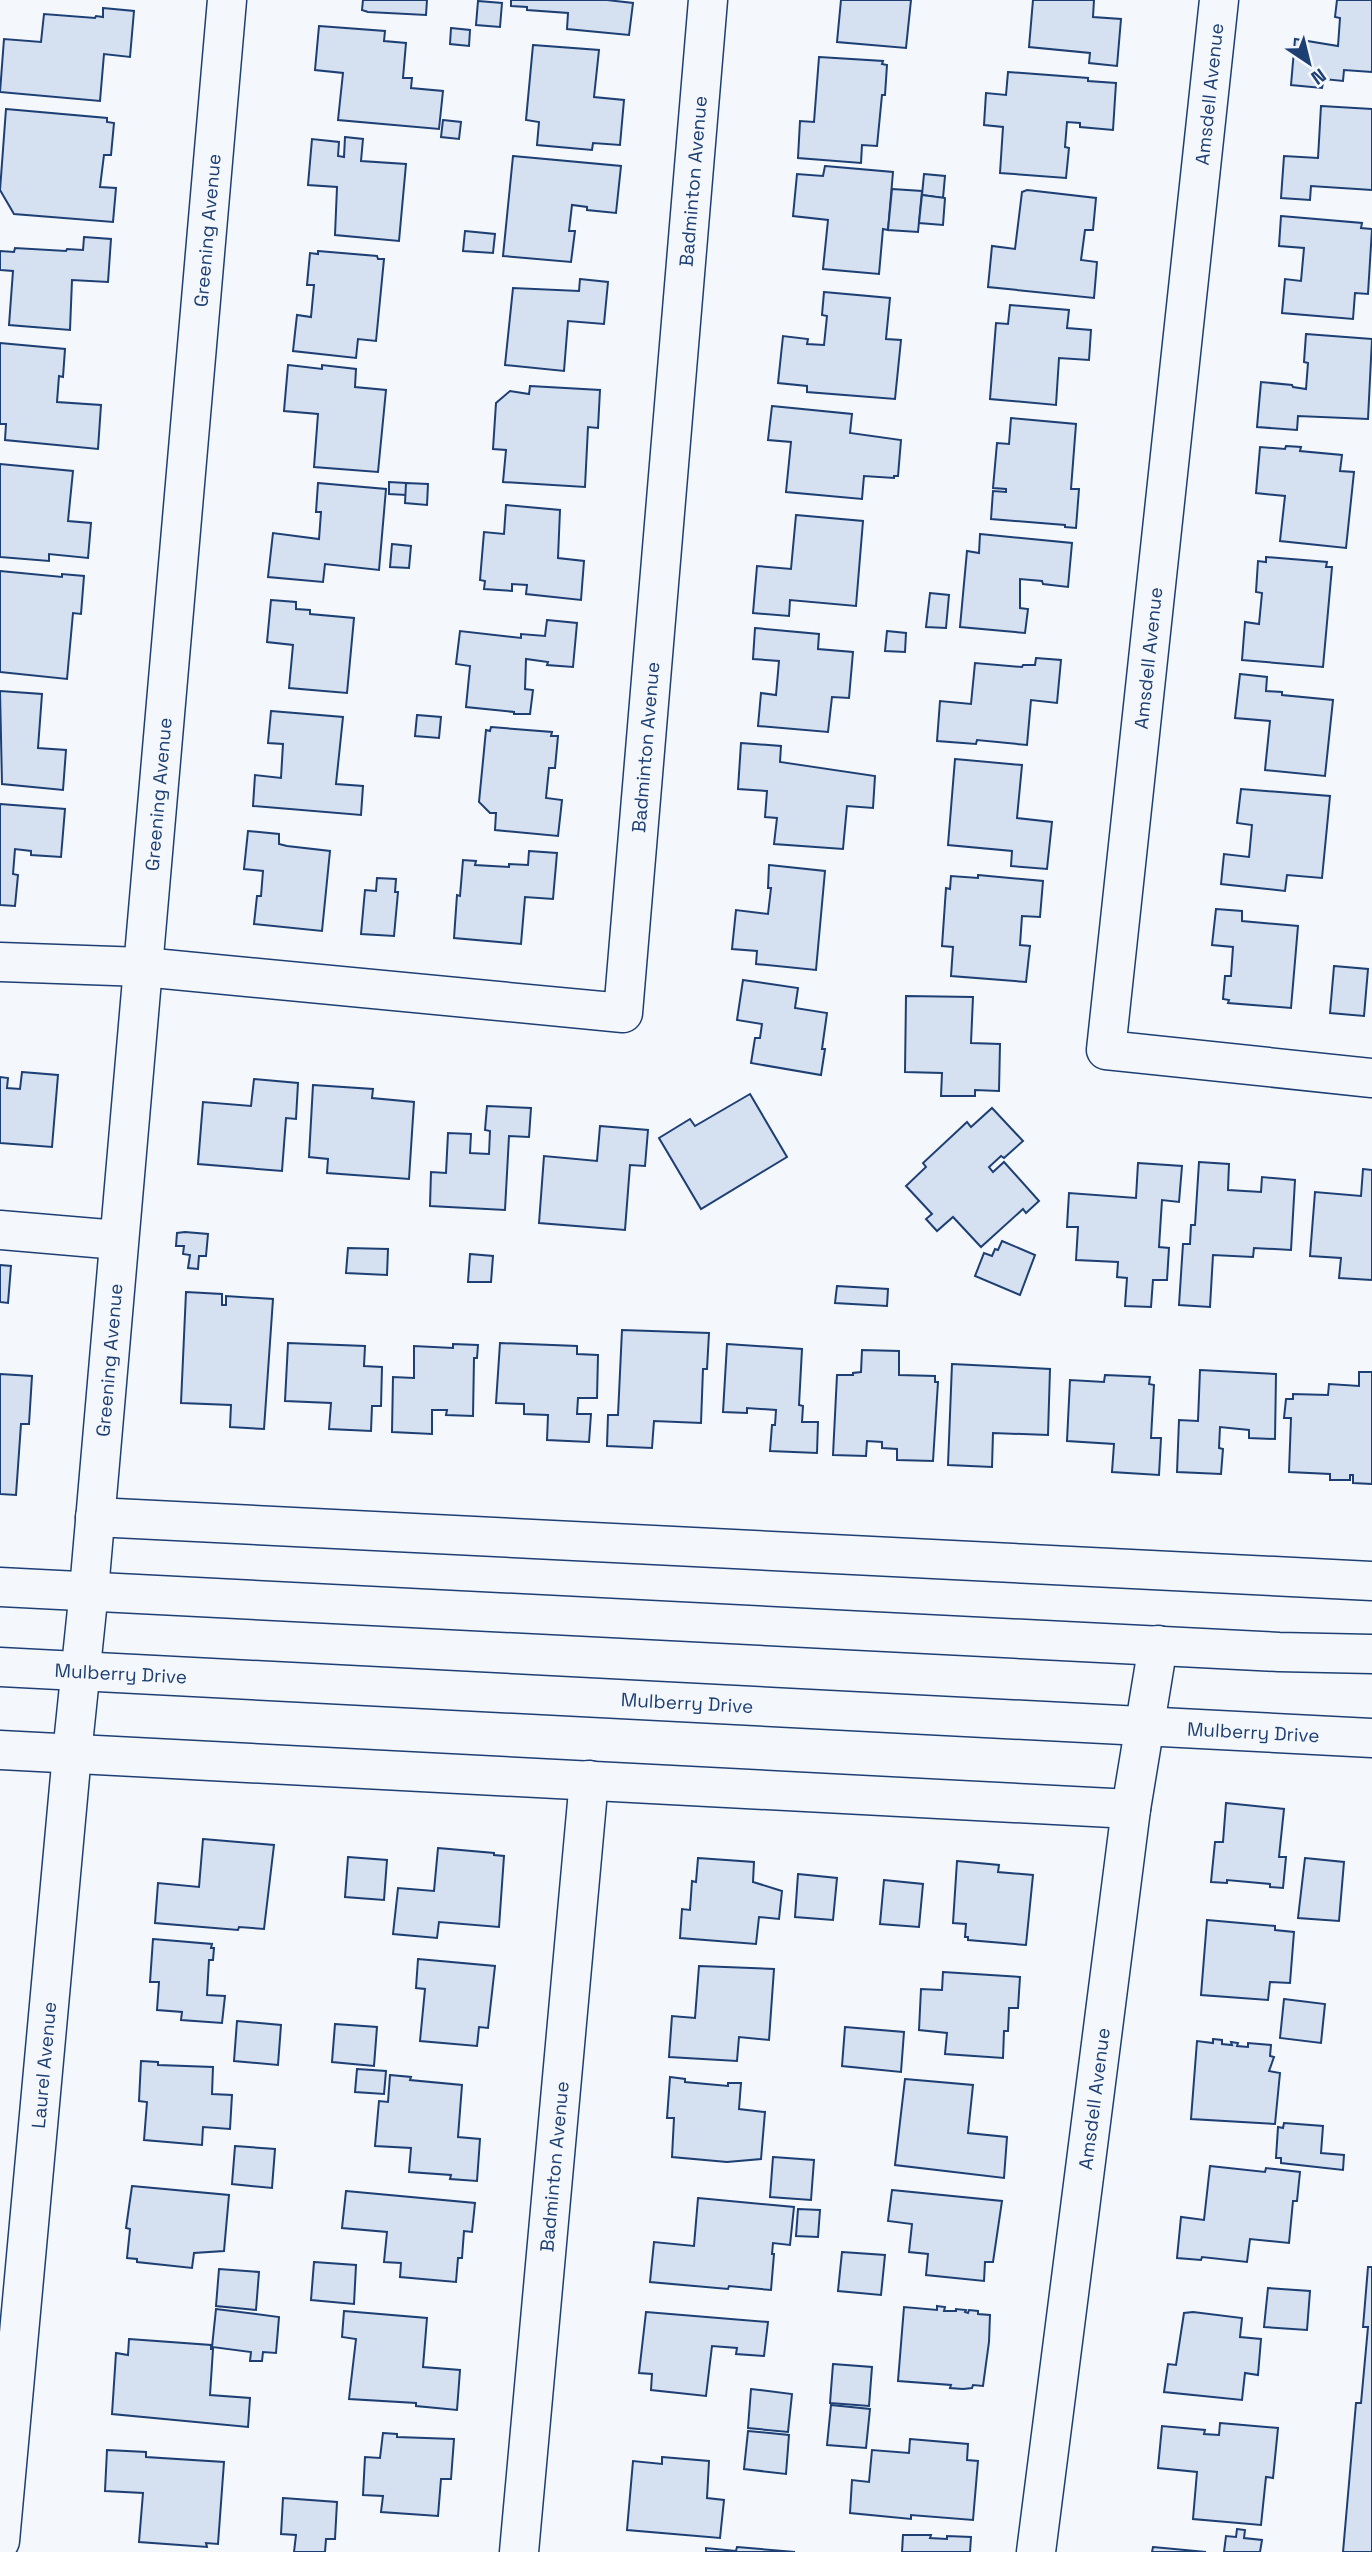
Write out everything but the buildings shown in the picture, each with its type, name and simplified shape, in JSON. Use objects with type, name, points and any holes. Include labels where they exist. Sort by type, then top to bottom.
[{"type":"street","name":"Greening Avenue","points":[[89,1590],[227,0]]},
{"type":"street","name":"Badminton Avenue","points":[[143,967],[623,1013],[708,0]]},
{"type":"street","name":"Amsdell Avenue","points":[[1219,0],[1105,1050],[1372,1078]]},
{"type":"street","points":[[0,962],[143,967]]},
{"type":"street","points":[[0,1230],[118,1240]]},
{"type":"street","points":[[95,1517],[1372,1581]]},
{"type":"street","points":[[0,1587],[1372,1654]]},
{"type":"street","name":"Laurel Avenue","points":[[0,2541],[89,1590]]},
{"type":"street","name":"Amsdell Avenue","points":[[1035,2552],[1131,1809],[1158,1645]]},
{"type":"street","name":"Mulberry Drive","points":[[0,1667],[1372,1738]]},
{"type":"street","points":[[0,1750],[1131,1809]]},
{"type":"street","name":"Badminton Avenue","points":[[519,2552],[589,1780]]}]
